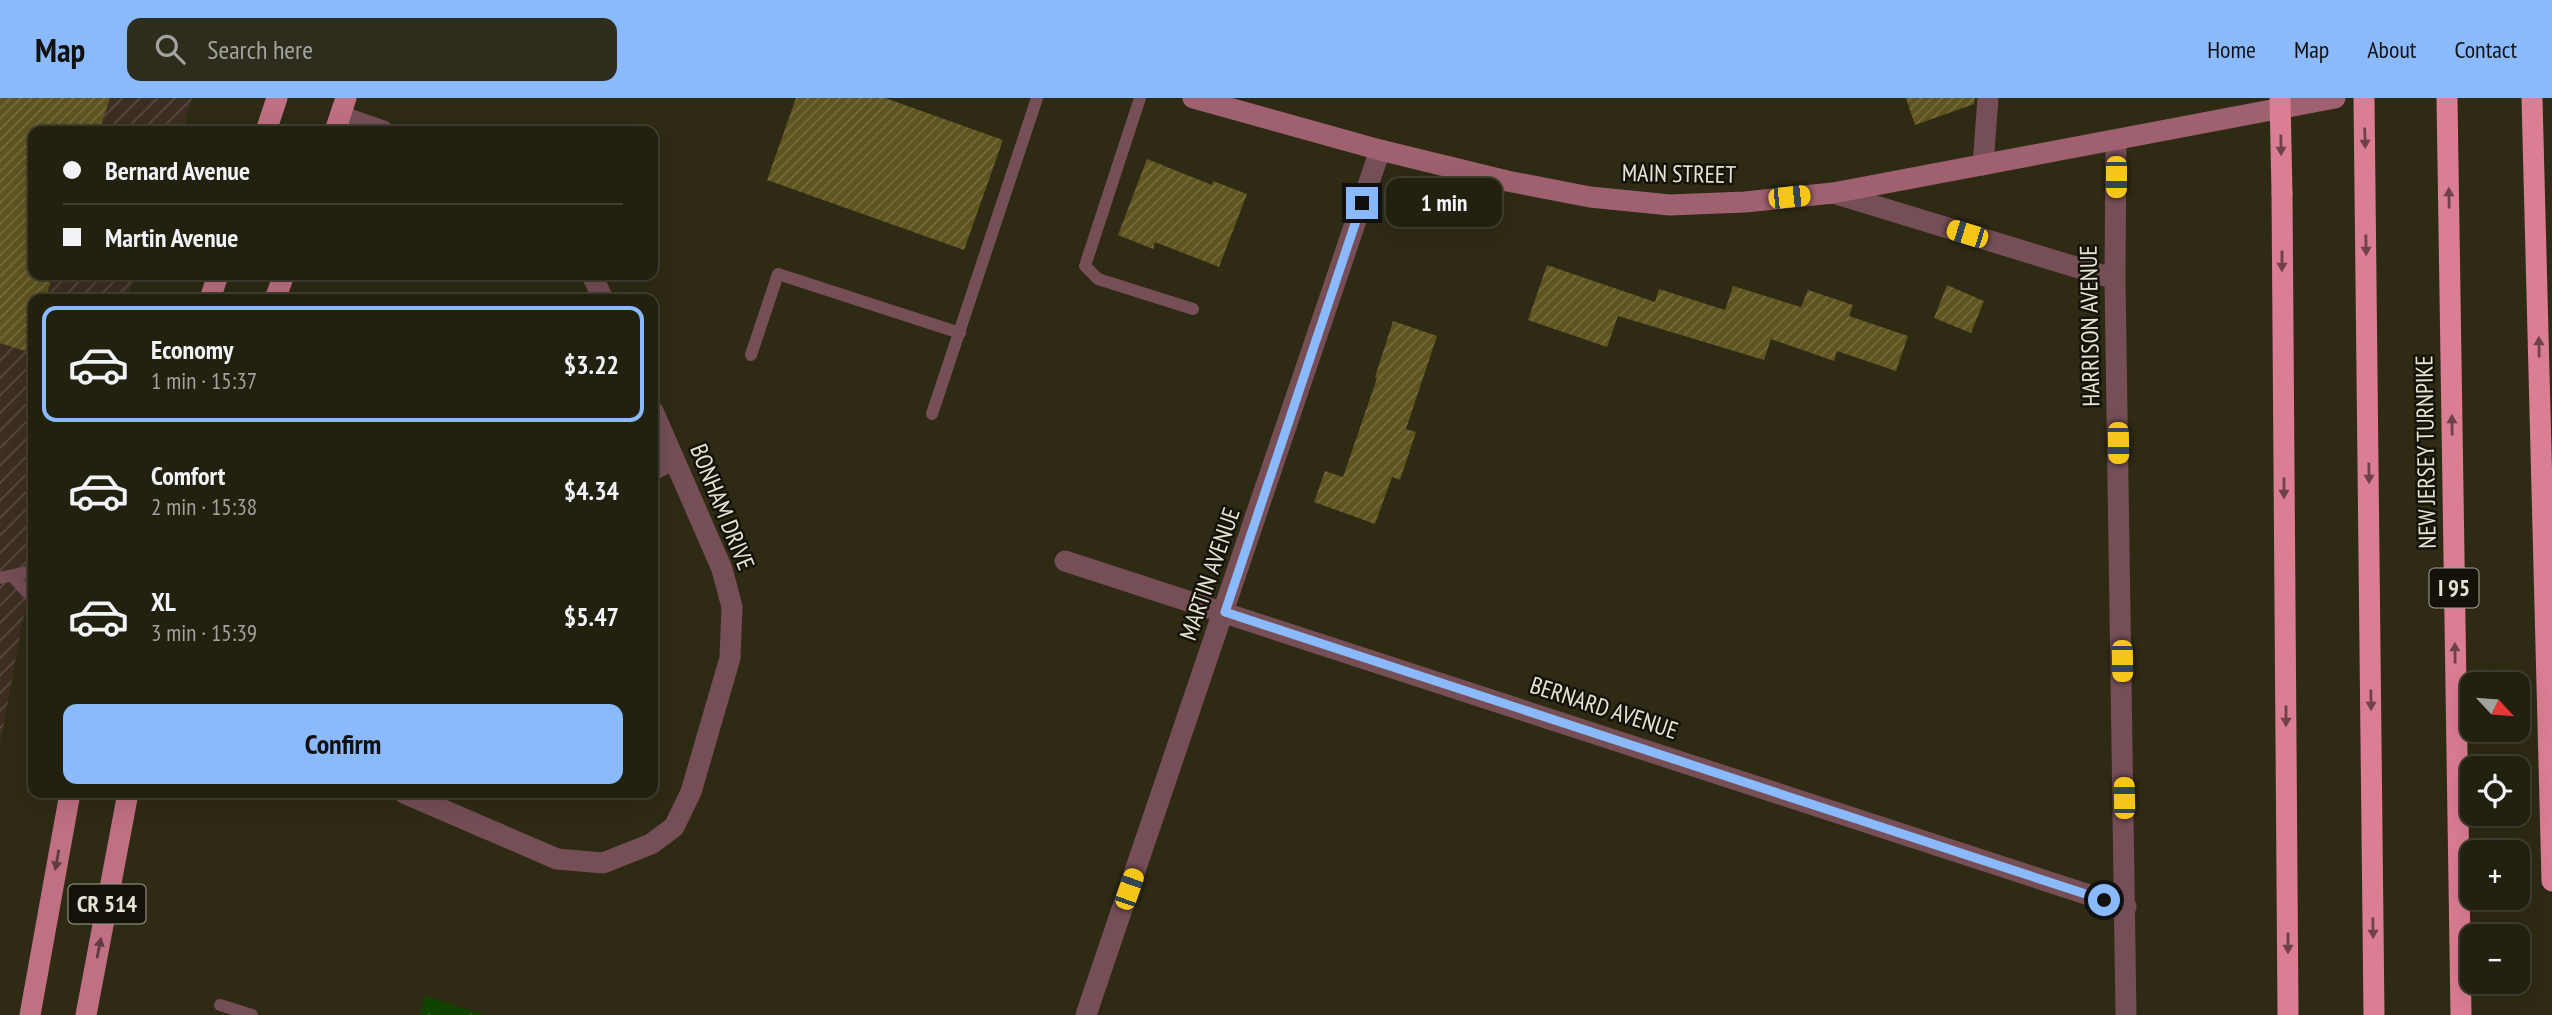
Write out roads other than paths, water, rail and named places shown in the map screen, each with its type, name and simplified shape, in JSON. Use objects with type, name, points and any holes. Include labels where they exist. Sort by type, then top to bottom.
[{"type":"highway","points":[[2280,98],[2288,1015]]},
{"type":"highway","points":[[2364,98],[2374,1015]]},
{"type":"highway","name":"NEW JERSEY TURNPIKE","points":[[2447,98],[2460,1015]]},
{"type":"highway","points":[[2532,98],[2552,881]]},
{"type":"main road","points":[[268,126],[277,98]]},
{"type":"main road","name":"MAIN STREET","points":[[1193,98],[1380,150],[1507,181],[1590,197],[1670,205],[1745,202],[1833,193],[2335,98]]},
{"type":"main road","name":"CR 514","points":[[30,1015],[69,798]]},
{"type":"main road","name":"CR 514","points":[[86,1015],[127,798]]},
{"type":"street","points":[[1983,165],[1988,98]]},
{"type":"street","points":[[340,115],[370,126]]},
{"type":"street","name":"HARRISON AVENUE","points":[[2116,139],[2115,279],[2126,1015]]},
{"type":"street","name":"MARTIN AVENUE","points":[[1086,1015],[1380,150]]},
{"type":"street","points":[[1833,193],[2115,279]]},
{"type":"street","name":"BONHAM DRIVE","points":[[416,798],[557,859],[603,863],[651,844],[674,827],[691,792],[730,658],[732,607],[722,569],[658,422]]},
{"type":"street","points":[[658,467],[674,459]]},
{"type":"street","name":"BERNARD AVENUE","points":[[1065,561],[2126,907]]},
{"type":"lane","points":[[932,414],[1037,98]]},
{"type":"lane","points":[[1140,98],[1085,266],[1098,279],[1193,309]]},
{"type":"lane","points":[[751,355],[778,274],[960,333]]},
{"type":"lane","points":[[7,578],[28,572]]},
{"type":"lane","points":[[7,578],[28,595]]},
{"type":"lane","points":[[220,1005],[252,1015]]}]
